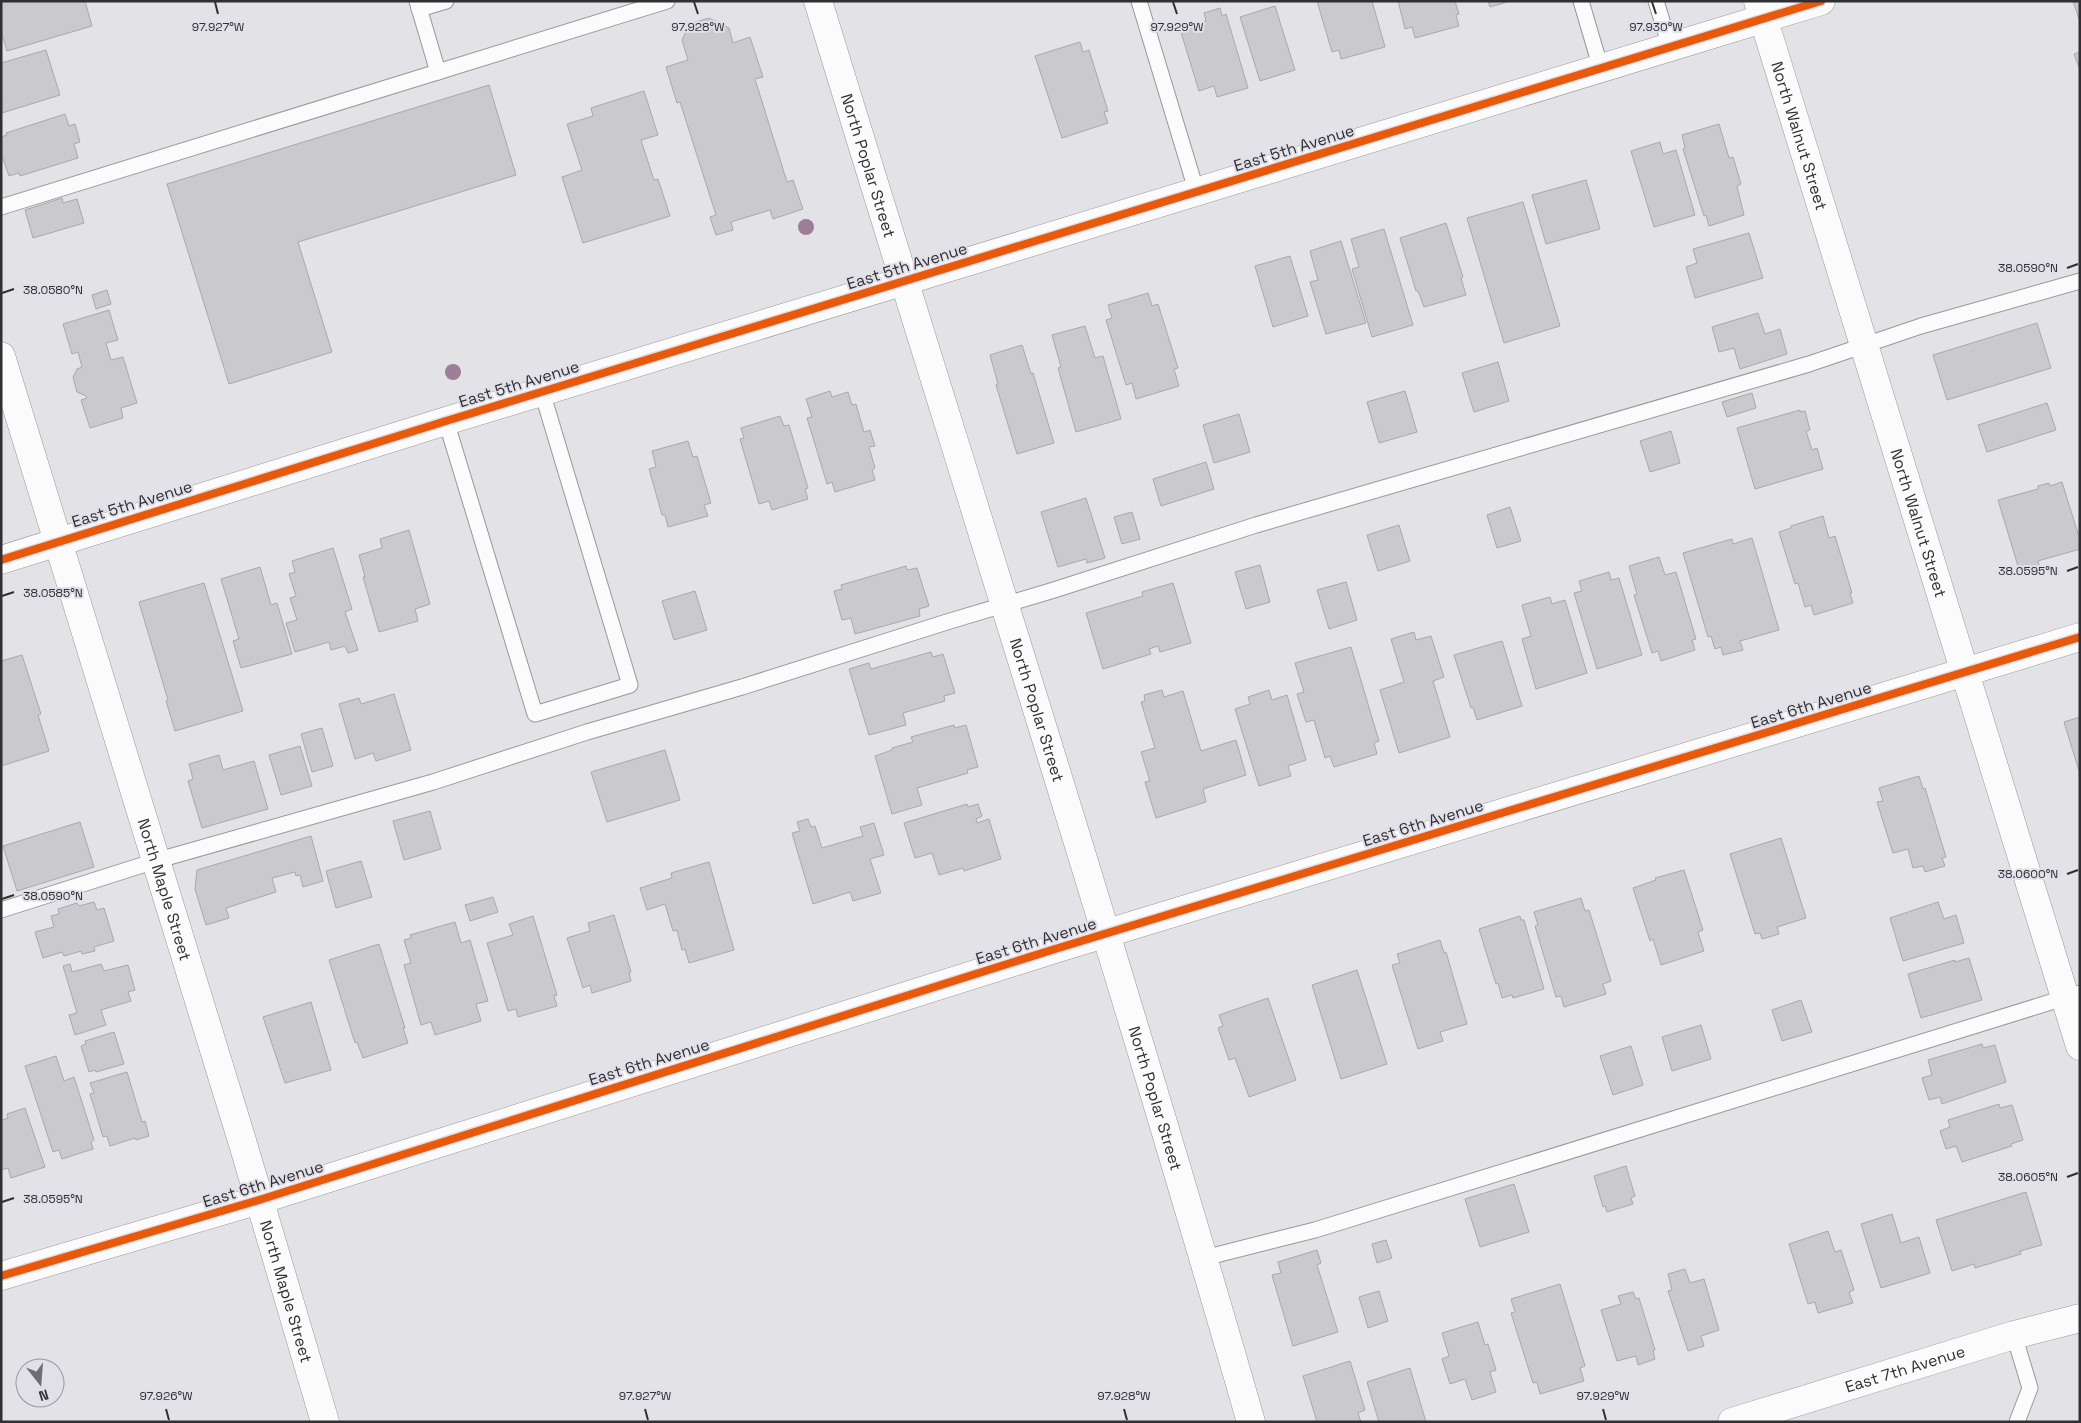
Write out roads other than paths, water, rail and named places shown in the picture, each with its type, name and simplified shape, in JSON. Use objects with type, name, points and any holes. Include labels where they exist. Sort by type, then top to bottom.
[{"type":"street","name":"North Poplar Street","points":[[818,1],[1106,934],[1204,1258],[1251,1422]]},
{"type":"street","name":"East 5th Avenue","points":[[1,560],[446,421],[1601,69],[1670,47],[1761,10],[1821,1]]},
{"type":"street","name":"North Walnut Street","points":[[1761,10],[1964,672],[2072,996],[2080,1046]]},
{"type":"street","name":"North Maple Street","points":[[1,356],[325,1422]]},
{"type":"street","name":"East 6th Avenue","points":[[1,1276],[259,1200],[1106,934],[2080,637]]},
{"type":"street","name":"East 7th Avenue","points":[[1732,1422],[2014,1335],[2080,1318]]},
{"type":"lane","points":[[438,72],[418,5],[446,1]]},
{"type":"lane","points":[[1,207],[667,1]]},
{"type":"lane","points":[[1139,1],[1197,193]]},
{"type":"lane","points":[[1581,1],[1601,69]]},
{"type":"lane","points":[[1656,1],[1670,47]]},
{"type":"lane","points":[[1,910],[155,861],[433,782],[587,732],[742,687],[1003,604],[1054,590],[1256,525],[1810,364],[1921,326],[2080,281]]},
{"type":"lane","points":[[446,421],[535,714],[602,694],[630,685],[542,392]]},
{"type":"lane","points":[[1204,1258],[1315,1230],[2072,996]]},
{"type":"lane","points":[[2014,1335],[2030,1388],[2017,1422]]}]
